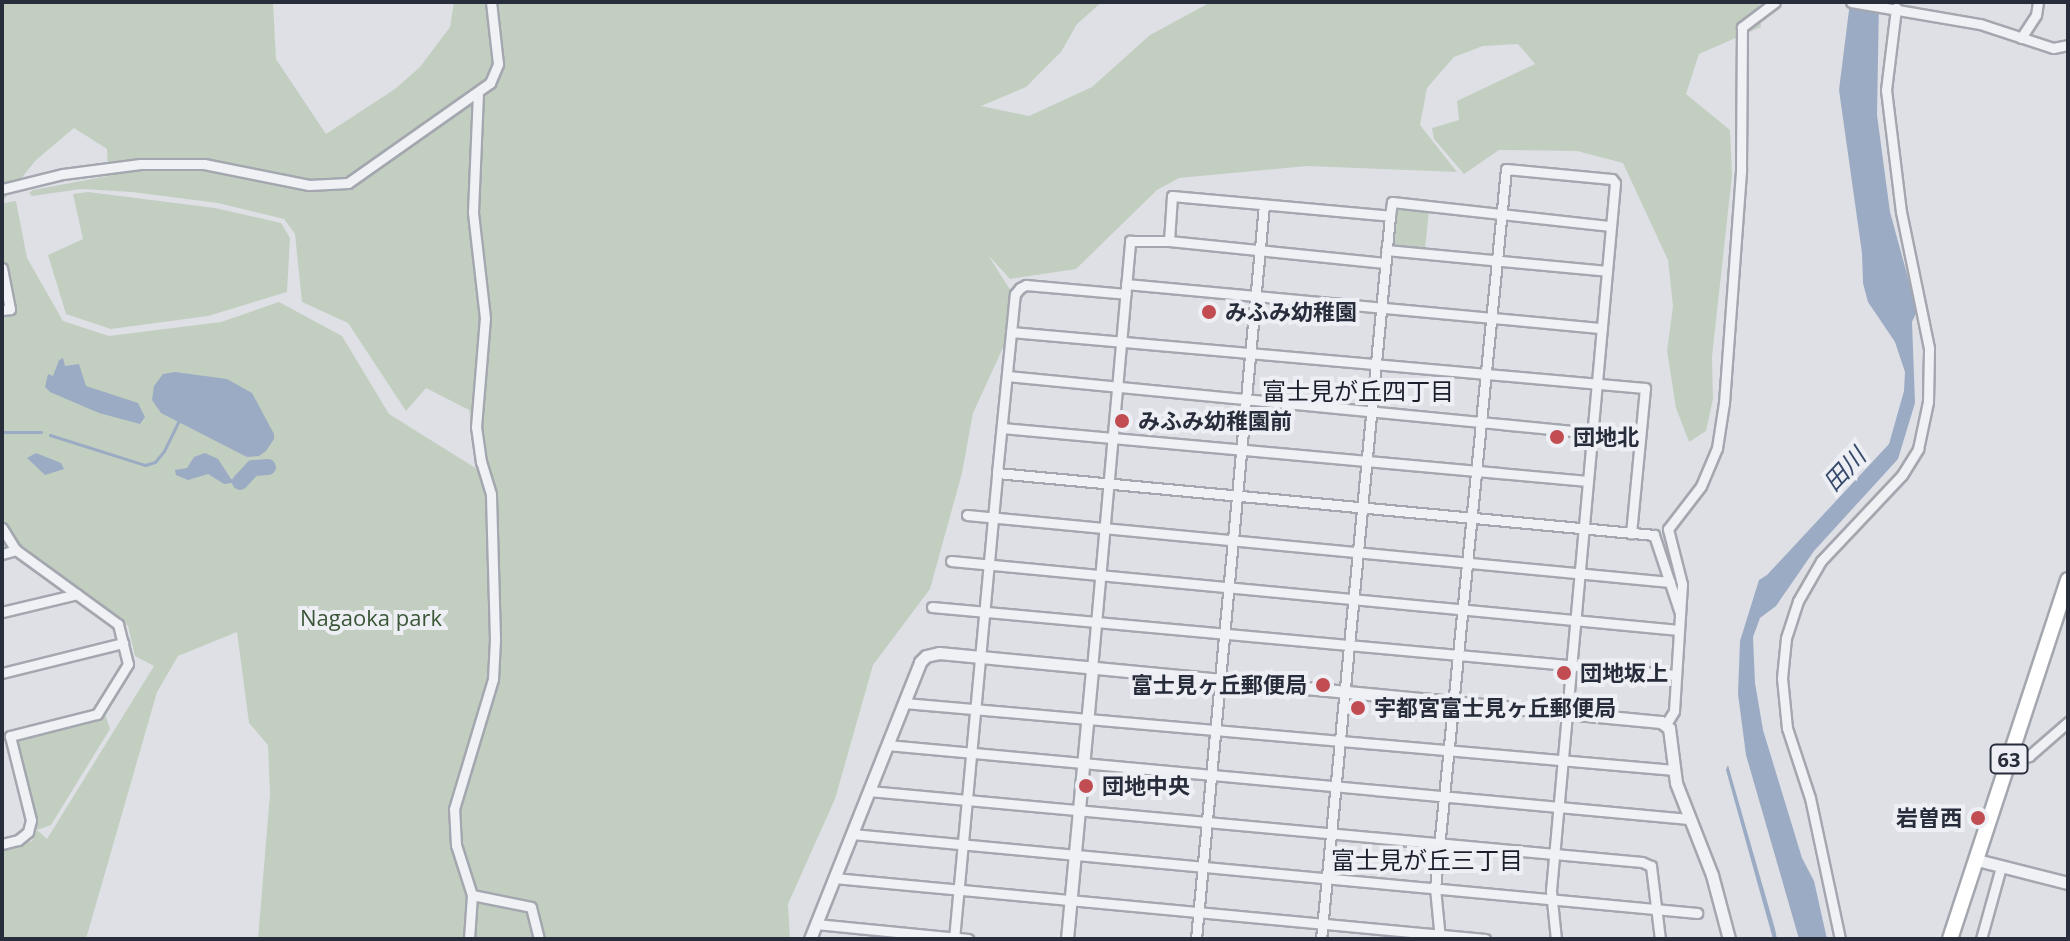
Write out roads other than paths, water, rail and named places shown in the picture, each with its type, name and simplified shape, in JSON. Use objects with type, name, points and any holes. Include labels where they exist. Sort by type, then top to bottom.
[{"type":"main road","name":"63","points":[[1950,939],[2068,580]]},
{"type":"street","points":[[2,201],[5,188],[63,174],[140,164],[204,164],[309,185],[348,183],[478,95],[490,83],[498,64],[491,2]]},
{"type":"street","points":[[1729,939],[1712,875],[1689,819],[1674,770],[1666,724],[1674,711],[1682,584],[1668,529],[1701,486],[1717,448],[1724,403],[1741,169],[1742,27],[1775,2]]},
{"type":"street","points":[[1851,2],[1980,24],[2053,48],[2068,45]]},
{"type":"street","points":[[2021,38],[2036,15],[2038,2]]},
{"type":"street","points":[[1840,939],[1829,876],[1787,728],[1782,678],[1786,638],[1798,601],[1821,561],[1902,475],[1918,449],[1928,402],[1929,348],[1901,212],[1886,90],[1895,8]]},
{"type":"street","points":[[469,939],[472,895],[456,845],[454,809],[493,679],[495,639],[491,494],[481,462],[476,427],[485,318],[473,212],[478,95]]},
{"type":"street","points":[[1440,937],[1435,888],[1506,169],[1612,179],[1611,226],[1554,853],[1551,899],[1556,939]]},
{"type":"street","points":[[1169,241],[1172,196],[1390,216]]},
{"type":"street","points":[[1321,939],[1392,202],[1611,226]]},
{"type":"street","points":[[1196,939],[1264,205]]},
{"type":"street","points":[[1067,939],[1130,241],[1169,241],[1385,263]]},
{"type":"street","points":[[1386,250],[1607,271]]},
{"type":"street","points":[[2,268],[10,309],[2,310]]},
{"type":"street","points":[[954,938],[1015,294],[1026,285],[1126,289],[1256,297],[1602,328]]},
{"type":"street","points":[[1011,332],[1645,388],[1631,533]]},
{"type":"street","points":[[1007,376],[1593,433]]},
{"type":"street","points":[[1002,428],[1588,481]]},
{"type":"street","points":[[997,473],[1654,535],[1680,613]]},
{"type":"street","points":[[967,515],[1670,582]]},
{"type":"street","points":[[2,528],[16,550],[118,624],[128,664],[97,714],[6,737],[31,820],[28,832],[18,840],[2,844]]},
{"type":"street","points":[[2,554],[16,550]]},
{"type":"street","points":[[951,561],[1679,630]]},
{"type":"street","points":[[2,612],[77,594]]},
{"type":"street","points":[[932,607],[1676,675]]},
{"type":"street","points":[[2,673],[123,643]]},
{"type":"street","points":[[810,939],[904,703],[926,656],[939,653],[1666,724]]},
{"type":"street","points":[[904,703],[1674,770]]},
{"type":"street","points":[[2008,761],[2029,756],[2068,722]]},
{"type":"street","points":[[887,745],[1689,819]]},
{"type":"street","points":[[869,791],[1440,841],[1642,862],[1651,866],[1660,939]]},
{"type":"street","points":[[852,834],[1697,913]]},
{"type":"street","points":[[1977,860],[2068,883]]},
{"type":"street","points":[[1981,939],[2001,867]]},
{"type":"street","points":[[834,878],[1485,939]]},
{"type":"street","points":[[472,895],[531,907],[539,939]]},
{"type":"street","points":[[816,924],[968,939]]},
{"type":"water","points":[[1850,2],[1879,2],[1877,115],[1890,212],[1917,311],[1912,322],[1915,403],[1898,459],[1814,551],[1776,606],[1760,618],[1753,637],[1755,683],[1763,730],[1802,858],[1814,881],[1827,939],[1799,939],[1746,755],[1738,694],[1740,641],[1759,580],[1889,444],[1904,391],[1905,372],[1895,342],[1868,302],[1863,283],[1862,253],[1839,90]]},
{"type":"water","points":[[63,358],[65,366],[79,364],[86,386],[138,403],[145,417],[140,424],[99,413],[50,392],[45,387],[48,374],[53,376],[59,360]]},
{"type":"water","points":[[175,372],[227,379],[252,393],[274,434],[266,451],[259,456],[247,457],[161,413],[152,400],[154,386],[163,374]]},
{"type":"water","points":[[36,453],[61,463],[64,469],[45,475],[27,458]]},
{"type":"water","points":[[205,453],[218,459],[231,479],[240,482],[224,484],[208,474],[188,480],[176,475],[175,470],[187,468],[194,457]]},
{"type":"water","points":[[1728,765],[1777,939],[1773,939],[1726,770]]},
{"type":"waterway","points":[[50,435],[145,465],[155,462],[164,451],[180,418]]},
{"type":"waterway","points":[[2,432],[41,432]]},
{"type":"waterway","points":[[240,482],[253,468],[268,467]]},
{"type":"place","name":"みふみ幼稚園","points":[[1209,312]]},
{"type":"place","name":"みふみ幼稚園前","points":[[1122,421]]},
{"type":"place","name":"団地北","points":[[1557,437]]},
{"type":"place","name":"団地坂上","points":[[1564,673]]},
{"type":"place","name":"富士見ヶ丘郵便局","points":[[1323,685]]},
{"type":"place","name":"宇都宮富士見ヶ丘郵便局","points":[[1358,708]]},
{"type":"place","name":"団地中央","points":[[1086,786]]},
{"type":"place","name":"岩曽西","points":[[1978,818]]},
{"type":"district","name":"富士見が丘四丁目","points":[[1358,391]]},
{"type":"district","name":"富士見が丘三丁目","points":[[1427,860]]},
{"type":"water label","name":"田川","points":[[1844,469]]},
{"type":"park label","name":"Nagaoka park","points":[[371,618]]}]
